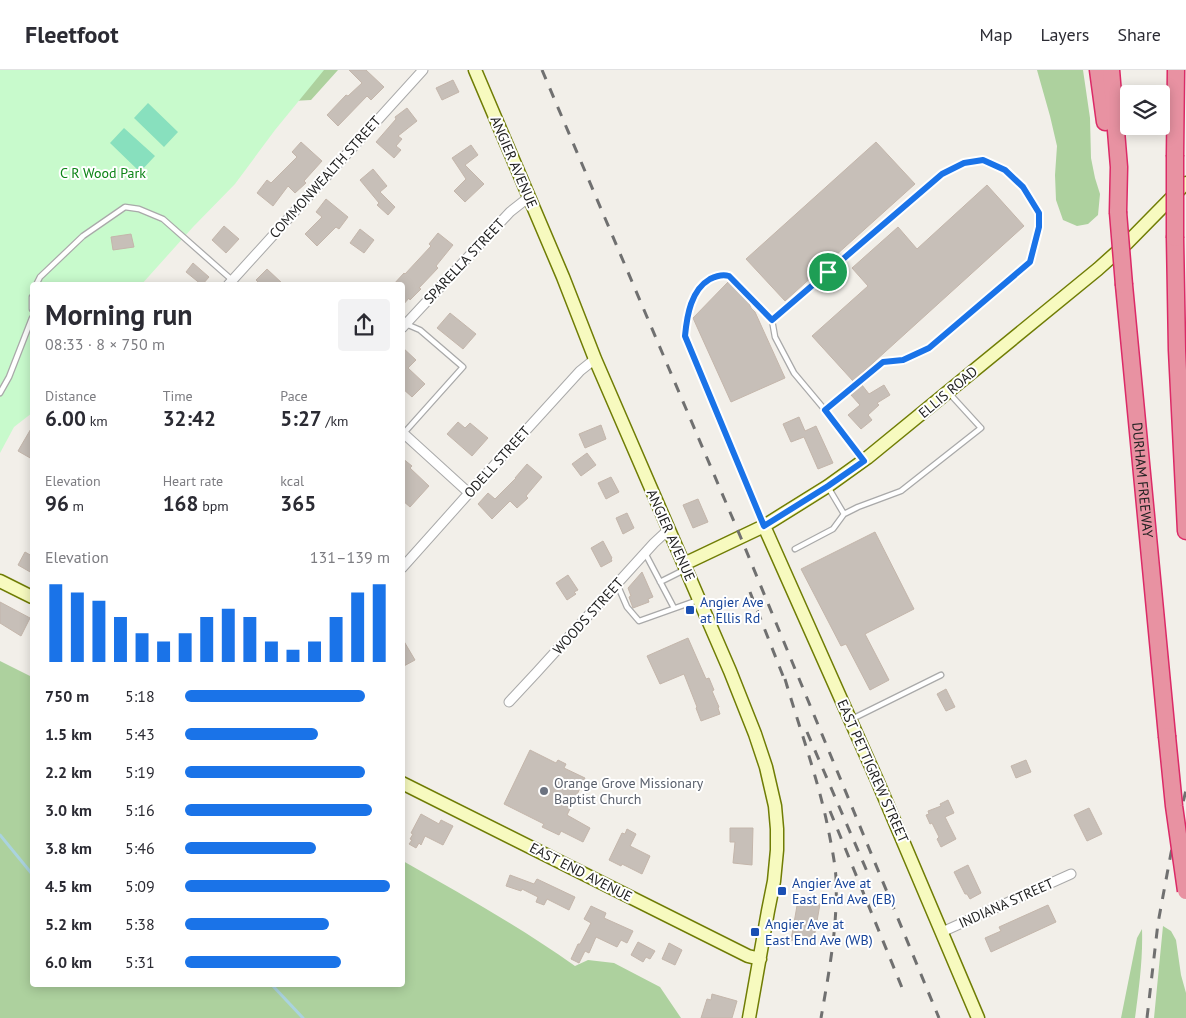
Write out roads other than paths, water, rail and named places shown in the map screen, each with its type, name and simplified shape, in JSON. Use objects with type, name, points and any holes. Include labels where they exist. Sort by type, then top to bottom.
[{"type":"highway","points":[[1098,70],[1107,135],[1119,167]]},
{"type":"highway","name":"DURHAM FREEWAY","points":[[1111,70],[1119,167],[1118,212],[1124,285],[1174,806],[1186,891]]},
{"type":"highway","points":[[1176,70],[1175,238],[1178,368],[1186,530]]},
{"type":"highway","points":[[1176,121],[1180,70]]},
{"type":"main road","name":"ANGIER AVENUE","points":[[475,70],[563,277],[595,359],[699,599],[755,734],[766,766],[775,806],[777,829],[776,858],[774,881],[749,1018]]},
{"type":"main road","name":"ELLIS ROAD","points":[[685,567],[764,526],[864,461],[1098,269],[1127,243],[1186,183]]},
{"type":"main road","name":"EAST PETTIGREW STREET","points":[[764,526],[978,1018]]},
{"type":"main road","points":[[0,581],[30,596]]},
{"type":"main road","name":"EAST END AVENUE","points":[[405,784],[748,956],[760,959]]},
{"type":"street","name":"COMMONWEALTH STREET","points":[[233,282],[423,70]]},
{"type":"street","name":"SPARELLA STREET","points":[[405,325],[510,212],[529,197]]},
{"type":"street","name":"ODELL STREET","points":[[405,565],[580,371],[595,359]]},
{"type":"street","points":[[405,435],[469,493]]},
{"type":"street","name":"WOODS STREET","points":[[508,702],[668,530]]},
{"type":"street","name":"INDIANA STREET","points":[[942,932],[1070,874]]},
{"type":"lane","points":[[772,320],[942,174],[964,163],[983,160],[1005,170],[1023,187],[1035,206],[1039,213],[1039,227],[1030,262],[929,348],[903,360],[883,362],[825,410]]},
{"type":"lane","points":[[38,282],[40,277],[83,236],[125,207],[139,209],[163,219],[231,282]]},
{"type":"lane","points":[[764,526],[685,336],[687,317],[696,292],[702,284],[724,274],[729,276],[772,320],[775,338],[794,373],[864,461]]},
{"type":"lane","points":[[0,393],[30,323]]},
{"type":"lane","points":[[405,326],[420,330],[463,367],[405,431]]},
{"type":"lane","points":[[795,549],[833,529],[844,514],[901,491],[981,428],[948,392]]},
{"type":"lane","points":[[828,486],[844,514]]},
{"type":"lane","points":[[645,553],[674,608]]},
{"type":"lane","points":[[660,582],[685,567]]},
{"type":"lane","points":[[617,584],[627,607],[639,621],[699,599]]},
{"type":"lane","points":[[850,720],[941,675]]},
{"type":"waterway","points":[[0,835],[30,872]]},
{"type":"waterway","points":[[274,987],[303,1018]]},
{"type":"railway","points":[[542,70],[741,538],[939,1018]]},
{"type":"railway","points":[[750,592],[787,686]]},
{"type":"railway","points":[[785,679],[820,794],[836,872],[836,913],[830,966],[821,1018]]},
{"type":"railway","points":[[807,732],[869,876]]},
{"type":"railway","points":[[1147,1018],[1158,923],[1171,853],[1186,790]]},
{"type":"railway","points":[[830,811],[905,995]]},
{"type":"place","name":"Angier Ave at Ellis Rd","points":[[690,610]]},
{"type":"place","name":"Orange Grove Missionary Baptist Church","points":[[544,791]]},
{"type":"place","name":"Angier Ave at East End Ave (EB)","points":[[782,891]]},
{"type":"place","name":"Angier Ave at East End Ave (WB)","points":[[755,932]]},
{"type":"park label","name":"C R Wood Park","points":[[103,173]]}]
